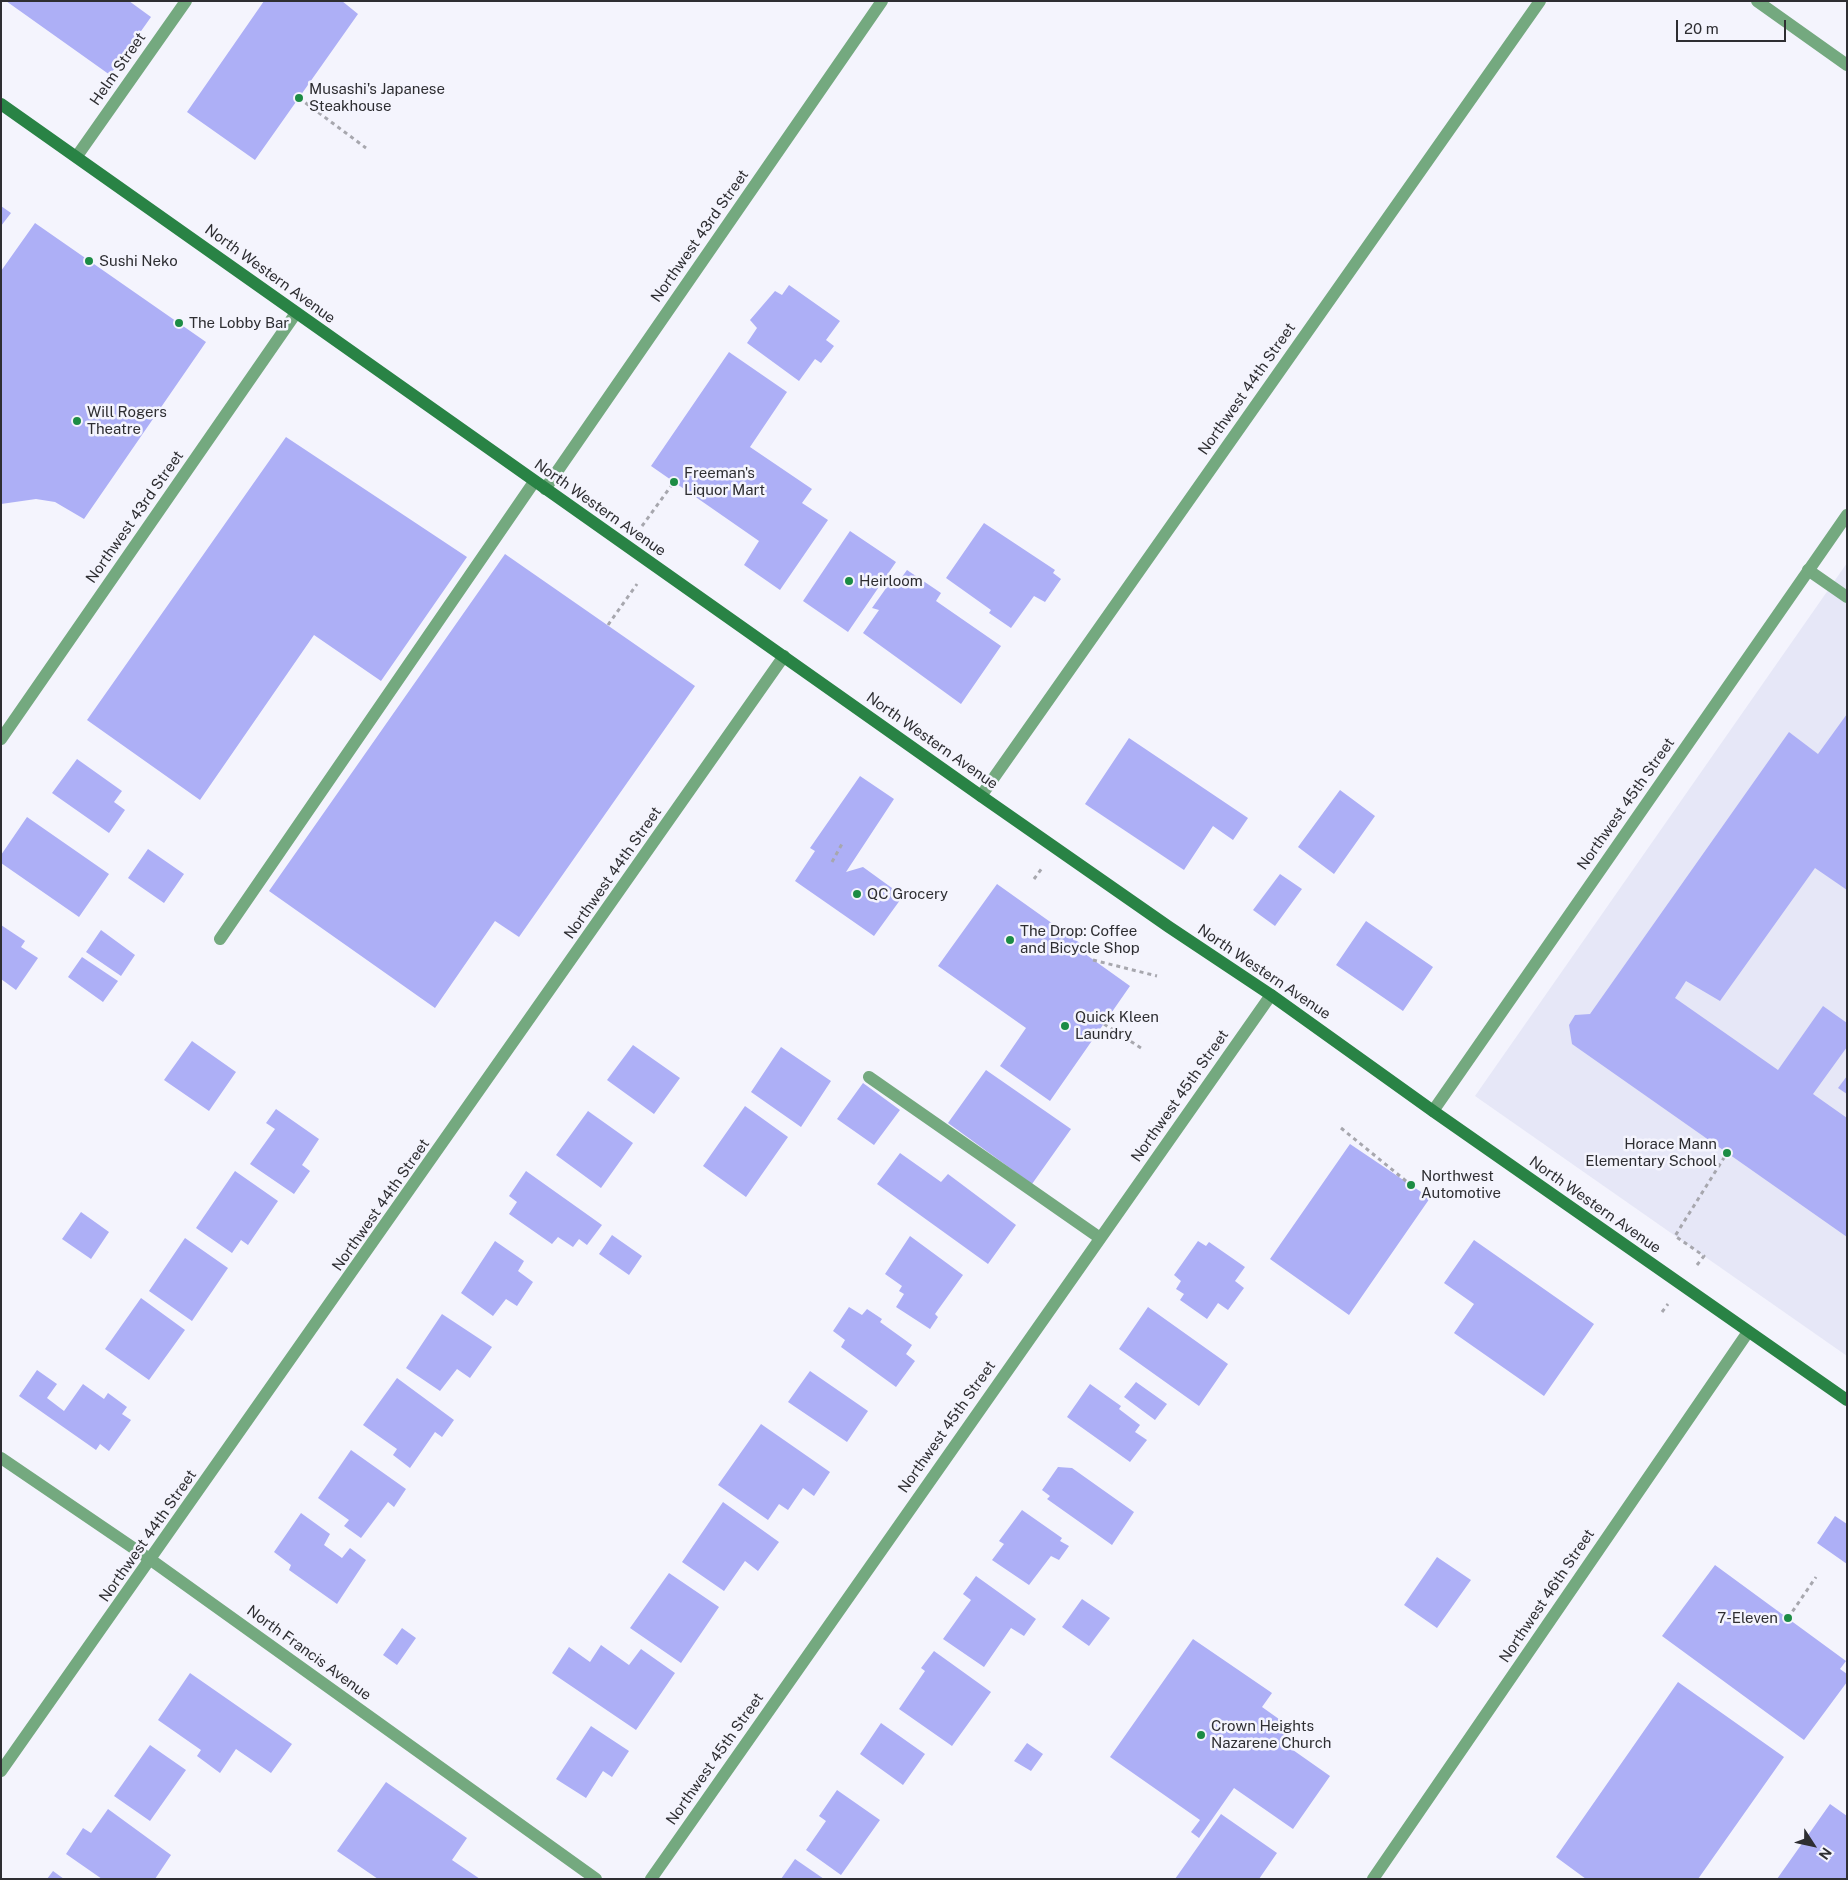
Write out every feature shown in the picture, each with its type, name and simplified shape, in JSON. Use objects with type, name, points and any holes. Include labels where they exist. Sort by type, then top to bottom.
[{"type":"street","name":"Helm Street","points":[[77,156],[186,1]]},
{"type":"street","name":"Northwest 43rd Street","points":[[220,939],[882,1]]},
{"type":"street","name":"Northwest 44th Street","points":[[981,796],[1540,1]]},
{"type":"street","points":[[1757,1],[1847,65]]},
{"type":"street","name":"North Western Avenue","points":[[1,104],[981,796],[1169,927],[1271,995],[1433,1111],[1847,1400]]},
{"type":"street","name":"Northwest 43rd Street","points":[[1,739],[296,313]]},
{"type":"street","name":"Northwest 45th Street","points":[[1433,1111],[1847,515]]},
{"type":"street","points":[[1808,570],[1847,597]]},
{"type":"street","name":"Northwest 44th Street","points":[[1,1772],[784,656]]},
{"type":"street","name":"Northwest 45th Street","points":[[651,1879],[1271,995]]},
{"type":"street","points":[[869,1077],[1100,1238]]},
{"type":"street","name":"Northwest 46th Street","points":[[1373,1879],[1748,1332]]},
{"type":"street","name":"North Francis Avenue","points":[[1,1458],[151,1560],[596,1879]]},
{"type":"path","points":[[299,98],[366,148]]},
{"type":"path","points":[[628,547],[674,482]]},
{"type":"path","points":[[608,626],[651,563]]},
{"type":"path","points":[[832,862],[843,842]]},
{"type":"path","points":[[1093,960],[1156,976]]},
{"type":"path","points":[[1104,1024],[1141,1048]]},
{"type":"path","points":[[1341,1128],[1410,1185]]},
{"type":"path","points":[[1662,1312],[1704,1256],[1675,1236],[1727,1153]]},
{"type":"path","points":[[1788,1618],[1816,1577]]},
{"type":"shaded area","points":[[1847,563],[1847,1356],[1475,1096]]},
{"type":"building","points":[[6,1],[129,1],[151,17],[110,75]]},
{"type":"building","points":[[264,1],[342,1],[358,14],[255,160],[187,112]]},
{"type":"building","points":[[1,206],[11,213],[1,226]]},
{"type":"building","name":"Will Rogers Theatre","points":[[35,223],[206,342],[84,519],[55,502],[36,499],[1,504],[1,271]]},
{"type":"building","points":[[789,285],[840,321],[826,340],[834,346],[821,363],[815,359],[799,381],[747,343],[757,328],[750,320],[775,291],[782,295]]},
{"type":"building","points":[[729,352],[787,392],[750,447],[812,489],[802,503],[828,520],[780,590],[744,565],[759,541],[651,466]]},
{"type":"building","points":[[286,437],[467,557],[381,681],[314,635],[200,800],[87,720]]},
{"type":"building","points":[[984,523],[1055,570],[1053,573],[1061,579],[1045,602],[1034,596],[1011,628],[989,613],[991,610],[946,578]]},
{"type":"building","name":"Heirloom","points":[[850,531],[896,562],[848,632],[803,601]]},
{"type":"building","points":[[505,554],[695,686],[519,937],[495,921],[435,1008],[269,891]]},
{"type":"building","points":[[907,570],[941,593],[936,601],[1001,646],[961,704],[863,633],[879,610],[872,608],[889,584],[894,588]]},
{"type":"building","name":"Horace Mann Elementary School","points":[[1847,714],[1847,890],[1815,868],[1720,1001],[1686,981],[1675,998],[1778,1070],[1823,1006],[1847,1023],[1847,1047],[1813,1094],[1847,1118],[1847,1237],[1572,1044],[1569,1025],[1575,1015],[1590,1014],[1789,732],[1818,754]]},
{"type":"building","points":[[1129,738],[1248,818],[1233,840],[1213,826],[1184,870],[1085,804]]},
{"type":"building","points":[[77,759],[122,791],[114,802],[125,810],[109,833],[52,793]]},
{"type":"building","points":[[860,776],[894,799],[846,872],[863,867],[903,896],[874,936],[795,881],[815,851],[810,848]]},
{"type":"building","points":[[1340,790],[1375,816],[1334,874],[1298,847]]},
{"type":"building","points":[[27,817],[109,874],[79,917],[1,863],[1,855]]},
{"type":"building","points":[[148,849],[184,874],[164,903],[128,878]]},
{"type":"building","points":[[1280,874],[1302,889],[1275,926],[1253,910]]},
{"type":"building","points":[[997,884],[1084,946],[1081,951],[1130,986],[1050,1101],[1000,1066],[1026,1028],[938,966]]},
{"type":"building","points":[[1366,921],[1433,967],[1403,1011],[1336,965]]},
{"type":"building","points":[[1,925],[25,941],[21,947],[38,958],[16,990],[1,979]]},
{"type":"building","points":[[101,930],[135,955],[121,976],[86,952]]},
{"type":"building","points":[[82,957],[118,981],[103,1002],[68,977]]},
{"type":"building","points":[[192,1041],[236,1072],[209,1111],[164,1080]]},
{"type":"building","points":[[633,1045],[680,1078],[654,1114],[607,1080]]},
{"type":"building","points":[[781,1047],[831,1081],[801,1127],[751,1092]]},
{"type":"building","points":[[986,1070],[1071,1129],[1032,1184],[948,1123]]},
{"type":"building","points":[[1847,1076],[1847,1094],[1838,1088]]},
{"type":"building","points":[[863,1083],[900,1110],[874,1145],[837,1119]]},
{"type":"building","points":[[745,1106],[788,1137],[746,1197],[703,1166]]},
{"type":"building","points":[[276,1109],[319,1139],[302,1165],[310,1171],[294,1194],[250,1164],[275,1129],[266,1123]]},
{"type":"building","points":[[588,1111],[633,1143],[601,1188],[556,1155]]},
{"type":"building","points":[[1350,1144],[1430,1198],[1349,1315],[1270,1259]]},
{"type":"building","points":[[900,1153],[941,1182],[948,1174],[1016,1225],[988,1264],[877,1184]]},
{"type":"building","points":[[235,1171],[278,1201],[248,1245],[241,1240],[232,1253],[196,1228]]},
{"type":"building","points":[[526,1171],[602,1225],[587,1245],[579,1239],[573,1247],[558,1237],[552,1244],[509,1214],[517,1202],[509,1196]]},
{"type":"building","points":[[81,1212],[109,1232],[91,1259],[62,1239]]},
{"type":"building","points":[[612,1235],[642,1256],[629,1275],[599,1254]]},
{"type":"building","points":[[910,1236],[963,1275],[935,1314],[938,1317],[930,1329],[896,1307],[904,1294],[899,1291],[902,1286],[885,1274]]},
{"type":"building","points":[[185,1238],[228,1268],[192,1321],[149,1291]]},
{"type":"building","points":[[1474,1240],[1594,1324],[1544,1396],[1454,1333],[1474,1304],[1444,1283]]},
{"type":"building","points":[[495,1241],[524,1261],[518,1271],[533,1282],[517,1306],[506,1299],[493,1316],[461,1293]]},
{"type":"building","points":[[1198,1241],[1206,1246],[1209,1242],[1245,1267],[1235,1281],[1244,1288],[1228,1310],[1218,1303],[1207,1319],[1180,1300],[1184,1294],[1176,1289],[1181,1281],[1174,1275]]},
{"type":"building","points":[[141,1298],[185,1330],[149,1380],[105,1349]]},
{"type":"building","points":[[849,1307],[862,1315],[867,1309],[882,1319],[880,1322],[912,1345],[906,1354],[915,1361],[896,1387],[841,1347],[845,1340],[833,1331]]},
{"type":"building","points":[[1148,1307],[1228,1364],[1199,1406],[1119,1349]]},
{"type":"building","points":[[442,1314],[492,1347],[470,1378],[457,1369],[440,1391],[406,1368]]},
{"type":"building","points":[[37,1370],[57,1384],[47,1398],[64,1411],[83,1384],[104,1399],[108,1393],[127,1407],[122,1414],[131,1420],[109,1451],[100,1444],[96,1450],[19,1396]]},
{"type":"building","points":[[810,1371],[868,1411],[847,1442],[788,1402]]},
{"type":"building","points":[[397,1378],[454,1420],[442,1437],[435,1432],[410,1468],[393,1455],[397,1449],[363,1425]]},
{"type":"building","points":[[1136,1382],[1167,1404],[1155,1420],[1124,1397]]},
{"type":"building","points":[[1090,1384],[1121,1406],[1119,1409],[1140,1425],[1135,1432],[1147,1440],[1130,1462],[1067,1417]]},
{"type":"building","points":[[761,1424],[830,1472],[814,1496],[803,1488],[788,1510],[779,1504],[768,1520],[718,1485]]},
{"type":"building","points":[[351,1450],[406,1489],[394,1507],[388,1502],[361,1538],[344,1526],[349,1520],[318,1498]]},
{"type":"building","points":[[1058,1467],[1072,1468],[1134,1512],[1112,1545],[1047,1499],[1050,1496],[1042,1490]]},
{"type":"building","points":[[723,1502],[779,1542],[758,1571],[745,1561],[724,1591],[682,1562]]},
{"type":"building","points":[[1022,1510],[1062,1538],[1060,1541],[1069,1546],[1059,1560],[1051,1556],[1029,1585],[992,1560],[1004,1544],[999,1541]]},
{"type":"building","points":[[301,1513],[330,1534],[324,1545],[342,1558],[350,1548],[366,1560],[337,1604],[289,1570],[291,1565],[274,1552]]},
{"type":"building","points":[[1835,1516],[1847,1524],[1847,1564],[1817,1543]]},
{"type":"building","points":[[1437,1557],[1471,1580],[1437,1628],[1404,1605]]},
{"type":"building","points":[[1715,1565],[1846,1661],[1840,1669],[1847,1674],[1847,1682],[1804,1740],[1662,1636]]},
{"type":"building","points":[[669,1573],[719,1607],[681,1663],[630,1628]]},
{"type":"building","points":[[976,1576],[1036,1619],[1024,1636],[1011,1628],[984,1667],[943,1639],[971,1600],[963,1594]]},
{"type":"building","points":[[1082,1599],[1110,1618],[1089,1646],[1062,1627]]},
{"type":"building","points":[[402,1628],[416,1638],[397,1665],[383,1655]]},
{"type":"building","points":[[1193,1639],[1272,1693],[1262,1707],[1293,1729],[1283,1743],[1330,1776],[1293,1829],[1234,1788],[1199,1838],[1191,1832],[1200,1820],[1110,1757]]},
{"type":"building","points":[[601,1645],[629,1665],[641,1649],[675,1673],[636,1730],[552,1673],[569,1647],[590,1662]]},
{"type":"building","points":[[934,1651],[991,1692],[952,1746],[899,1709],[925,1671],[921,1668]]},
{"type":"building","points":[[190,1673],[292,1744],[271,1773],[236,1749],[220,1773],[197,1756],[201,1750],[158,1720]]},
{"type":"building","points":[[1678,1682],[1784,1757],[1698,1879],[1586,1879],[1556,1857]]},
{"type":"building","points":[[881,1723],[925,1754],[903,1785],[860,1754]]},
{"type":"building","points":[[591,1726],[629,1751],[612,1777],[603,1771],[586,1798],[556,1779]]},
{"type":"building","points":[[1027,1743],[1043,1754],[1031,1771],[1014,1761]]},
{"type":"building","points":[[150,1745],[186,1770],[150,1821],[114,1796]]},
{"type":"building","points":[[386,1782],[467,1838],[452,1860],[480,1879],[378,1879],[337,1851]]},
{"type":"building","points":[[837,1790],[880,1820],[841,1875],[806,1850],[826,1821],[819,1816]]},
{"type":"building","points":[[1830,1804],[1847,1816],[1847,1879],[1777,1879]]},
{"type":"building","points":[[108,1809],[171,1855],[155,1879],[102,1879],[66,1854],[83,1828],[91,1833]]},
{"type":"building","points":[[1221,1814],[1277,1853],[1259,1879],[1175,1879]]},
{"type":"building","points":[[795,1859],[824,1879],[781,1879]]},
{"type":"building","points":[[53,1871],[64,1879],[47,1879]]},
{"type":"place","name":"Musashi's Japanese Steakhouse","points":[[299,98]]},
{"type":"place","name":"Sushi Neko","points":[[89,261]]},
{"type":"place","name":"The Lobby Bar","points":[[179,323]]},
{"type":"place","name":"Will Rogers Theatre","points":[[77,421]]},
{"type":"place","name":"Freeman's Liquor Mart","points":[[674,482]]},
{"type":"place","name":"Heirloom","points":[[849,581]]},
{"type":"place","name":"QC Grocery","points":[[857,894]]},
{"type":"place","name":"The Drop: Coffee and Bicycle Shop","points":[[1010,940]]},
{"type":"place","name":"Quick Kleen Laundry","points":[[1065,1026]]},
{"type":"place","name":"Horace Mann Elementary School","points":[[1727,1153]]},
{"type":"place","name":"Northwest Automotive","points":[[1411,1185]]},
{"type":"place","name":"7-Eleven","points":[[1788,1618]]},
{"type":"place","name":"Crown Heights Nazarene Church","points":[[1201,1735]]}]
